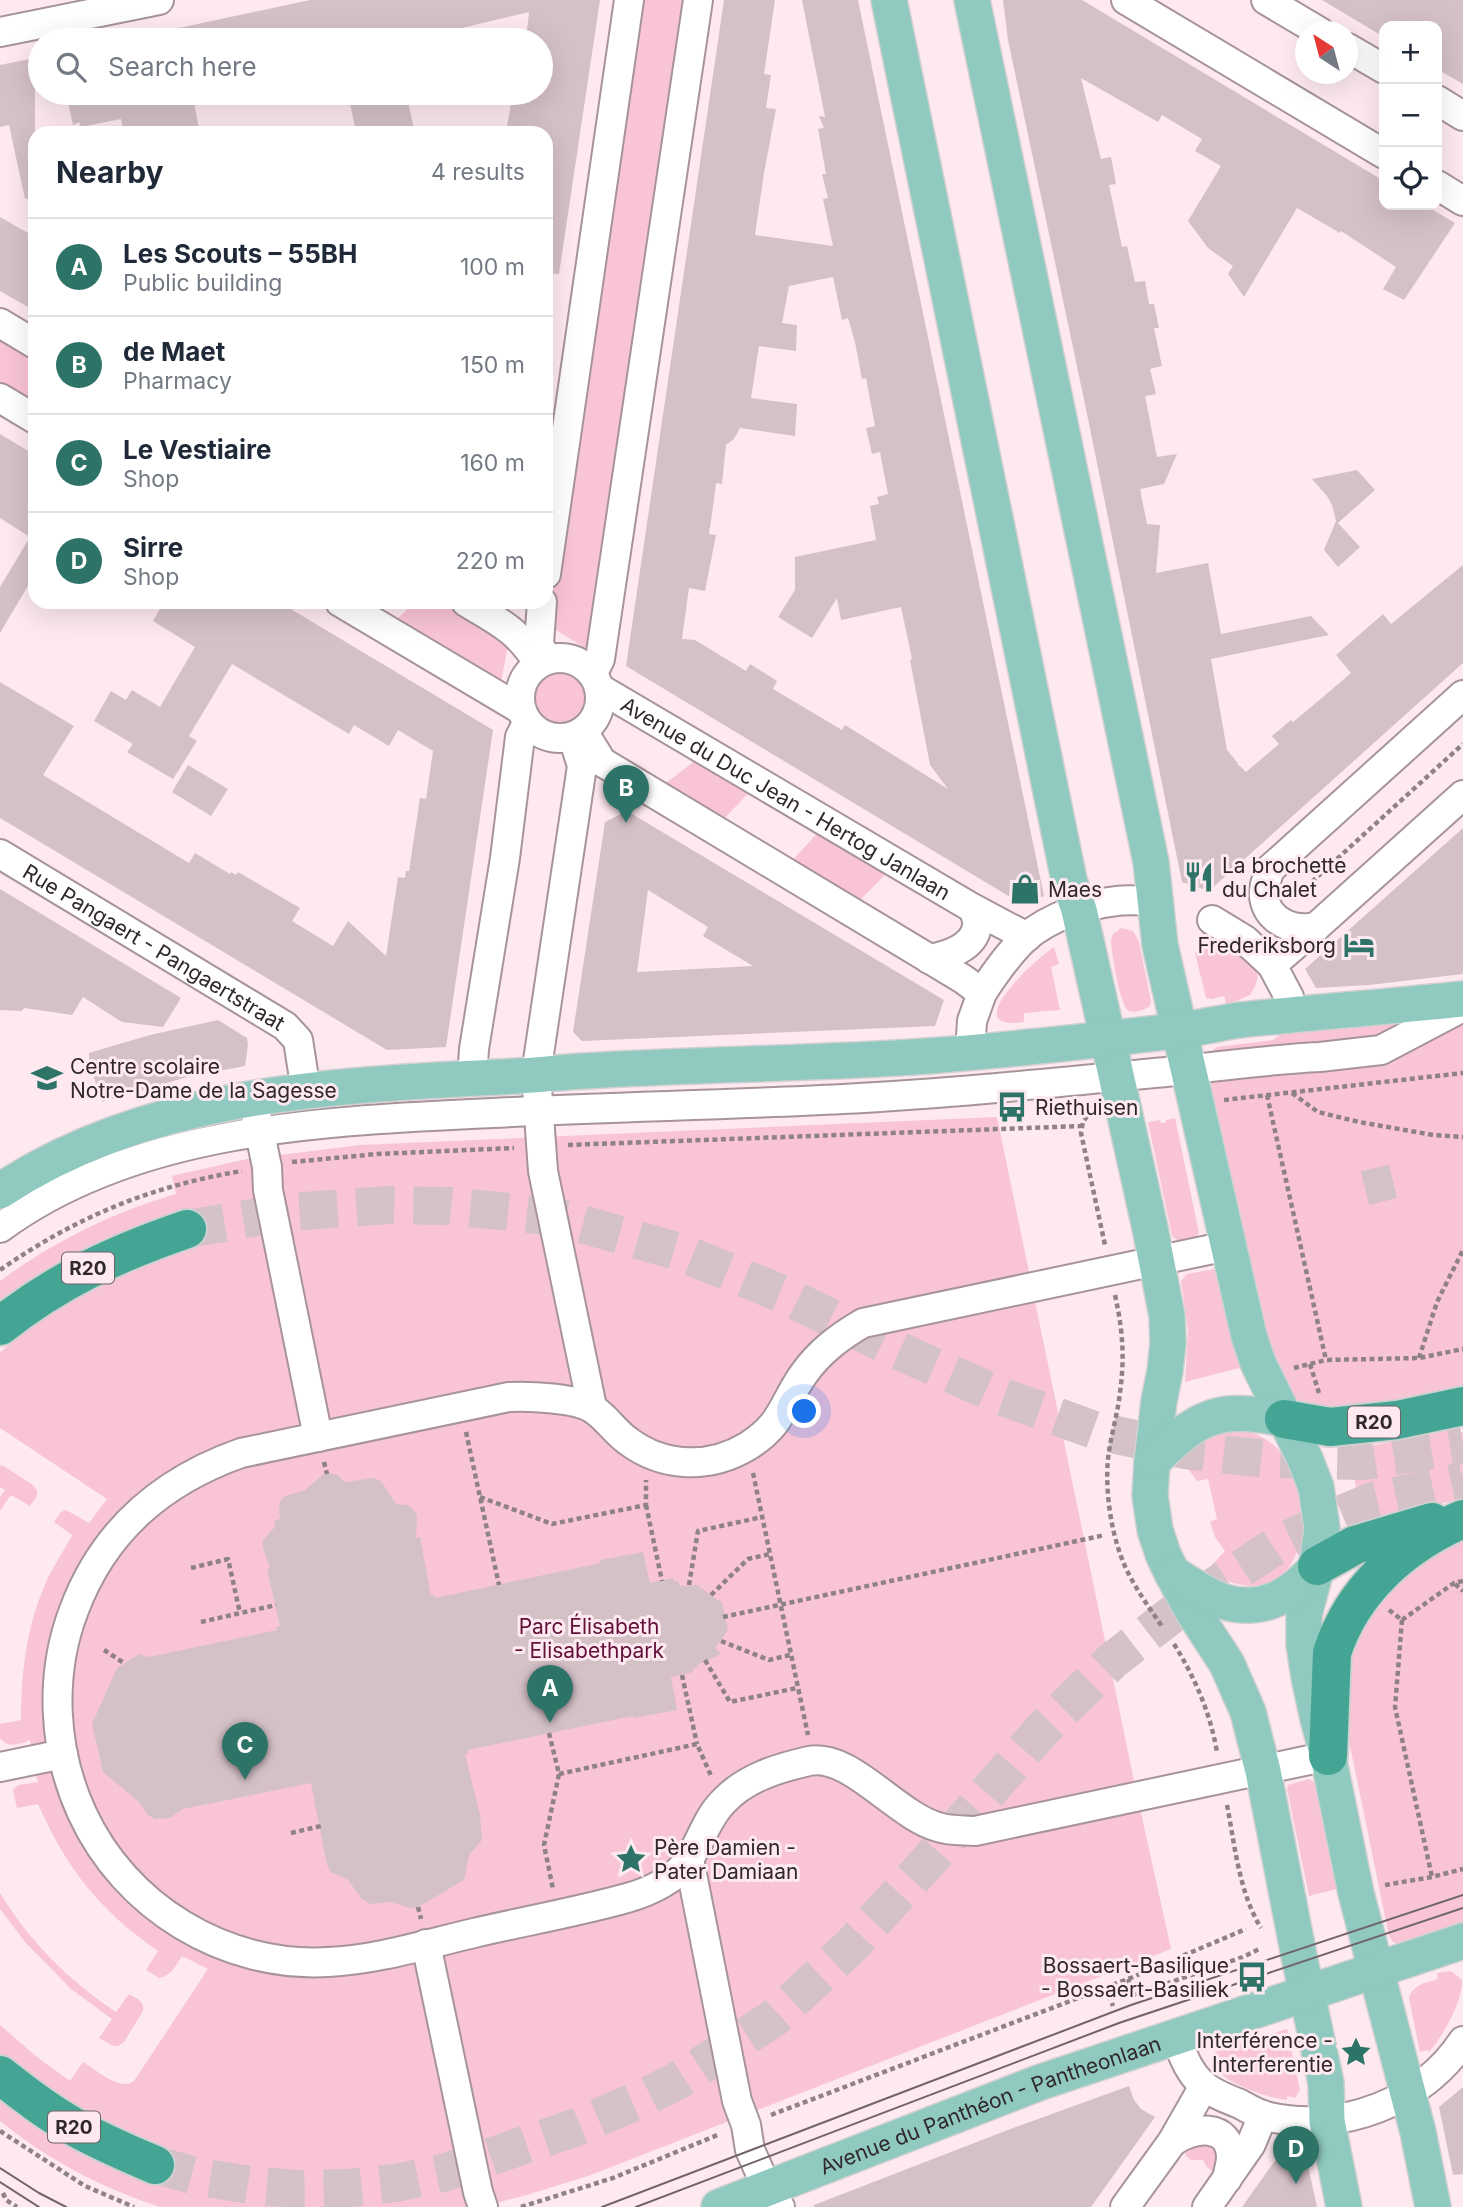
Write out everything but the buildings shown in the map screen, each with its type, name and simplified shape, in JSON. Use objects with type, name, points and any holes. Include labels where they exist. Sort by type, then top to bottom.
[{"type":"highway","name":"R20","points":[[0,1326],[51,1289],[101,1262],[187,1229]]},
{"type":"highway","name":"R20","points":[[1284,1419],[1330,1427],[1397,1420],[1463,1406]]},
{"type":"highway","points":[[1317,1566],[1355,1545],[1419,1525],[1463,1517]]},
{"type":"highway","points":[[1328,1756],[1332,1653],[1336,1638],[1351,1608],[1388,1566],[1463,1517]]},
{"type":"highway","name":"R20","points":[[0,2075],[71,2125],[155,2165]]},
{"type":"main road","points":[[889,0],[1069,880],[1079,910],[1117,1076],[1167,1317],[1168,1343],[1150,1495],[1155,1530],[1172,1573],[1227,1664],[1248,1712],[1326,2083],[1327,2121],[1344,2207]]},
{"type":"main road","points":[[972,0],[1145,835],[1160,945],[1227,1247],[1249,1336],[1264,1376],[1305,1459],[1316,1488],[1322,1528],[1317,1566],[1304,1615],[1303,1633],[1311,1688],[1356,1893],[1418,2132],[1433,2207]]},
{"type":"main road","points":[[0,1191],[74,1151],[120,1132],[173,1115],[306,1091],[586,1071],[814,1063],[970,1052],[1179,1031],[1236,1021],[1463,999]]},
{"type":"main road","points":[[1152,1462],[1192,1427],[1225,1413],[1284,1419]]},
{"type":"main road","points":[[1172,1573],[1224,1602],[1254,1606],[1282,1598],[1296,1589],[1317,1566]]},
{"type":"main road","name":"Avenue du Panthéon - Pantheonlaan","points":[[719,2207],[774,2197],[1041,2082],[1463,1941]]},
{"type":"street","points":[[0,32],[159,0]]},
{"type":"street","points":[[553,526],[629,0]]},
{"type":"street","points":[[351,609],[524,716],[540,734],[556,739],[578,734],[594,719],[600,704],[596,681],[698,0]]},
{"type":"street","points":[[1126,0],[1379,151]]},
{"type":"street","points":[[1266,0],[1301,21]]},
{"type":"street","points":[[1358,54],[1379,66]]},
{"type":"street","points":[[1442,103],[1463,116]]},
{"type":"street","points":[[1442,188],[1463,201]]},
{"type":"street","points":[[0,323],[28,340]]},
{"type":"street","points":[[0,398],[28,415]]},
{"type":"street","points":[[478,609],[513,630],[542,661]]},
{"type":"street","points":[[541,609],[539,643],[542,661]]},
{"type":"street","points":[[472,1078],[474,1049],[505,858],[524,716],[519,691],[526,675],[542,661],[563,657],[579,662],[596,681]]},
{"type":"street","name":"Avenue du Duc Jean - Hertog Janlaan","points":[[596,681],[625,701],[974,909],[1027,937]]},
{"type":"street","points":[[1316,927],[1297,929],[1274,917],[1264,897],[1270,869],[1463,695]]},
{"type":"street","points":[[578,734],[602,762],[982,993]]},
{"type":"street","points":[[578,734],[582,765],[536,1074],[543,1171],[592,1408]]},
{"type":"street","points":[[1272,965],[1463,795]]},
{"type":"street","name":"Rue Pangaert - Pangaertstraat","points":[[0,854],[285,1026],[298,1040],[306,1091]]},
{"type":"street","points":[[970,1052],[972,1021],[982,993],[1007,958],[1027,937],[1052,921],[1079,910],[1117,901],[1155,901]]},
{"type":"street","name":"Avenue du Duc Jean - Hertog Janlaan","points":[[929,959],[946,956],[964,946],[974,935],[978,924],[974,909]]},
{"type":"street","points":[[1212,920],[1245,940],[1272,965],[1289,997],[1293,1016]]},
{"type":"street","points":[[0,1228],[60,1192],[106,1171],[200,1142],[259,1133],[337,1122],[869,1097],[1188,1070],[1381,1050],[1463,1007]]},
{"type":"street","points":[[253,1099],[267,1167],[268,1191],[318,1437]]},
{"type":"street","points":[[1227,1247],[863,1323],[833,1342],[819,1355],[803,1375],[776,1422],[764,1434],[728,1456],[699,1463],[673,1461],[647,1453],[629,1442],[592,1408],[532,1396],[509,1397],[242,1453],[210,1465],[161,1493],[123,1527],[88,1578],[64,1640],[57,1707],[63,1754],[87,1824],[111,1862],[159,1909],[208,1940],[260,1956],[304,1963],[349,1960],[631,1897],[675,1876],[689,1859],[703,1830],[723,1801],[760,1775],[813,1760],[826,1759],[850,1770],[894,1804],[937,1827],[975,1831],[1328,1756]]},
{"type":"street","points":[[0,1767],[63,1754]]},
{"type":"street","points":[[689,1859],[737,2101],[746,2125],[750,2150],[774,2197]]},
{"type":"street","points":[[426,1944],[483,2207]]},
{"type":"street","points":[[1176,2038],[1187,2067],[1204,2086],[1272,2118],[1327,2121],[1368,2112],[1407,2095],[1459,2055]]},
{"type":"street","points":[[1125,2207],[1172,2141],[1204,2086]]},
{"type":"street","points":[[1207,2207],[1251,2144],[1263,2115]]},
{"type":"street","points":[[1172,2141],[1192,2131],[1203,2129],[1224,2138],[1230,2148],[1231,2159],[1227,2179]]},
{"type":"path","points":[[1274,917],[1463,744]]},
{"type":"path","points":[[1235,1098],[1463,1073]]},
{"type":"path","points":[[1292,1093],[1318,1112],[1433,1135],[1463,1137]]},
{"type":"path","points":[[1268,1095],[1326,1360]]},
{"type":"path","points":[[0,1270],[55,1234],[118,1204],[162,1188],[308,1159],[1081,1126]]},
{"type":"path","points":[[1419,1358],[1437,1302],[1463,1250]]},
{"type":"path","points":[[1264,1376],[1326,1360],[1419,1358],[1463,1349]]},
{"type":"path","points":[[460,1407],[499,1585]]},
{"type":"path","points":[[746,1447],[813,1760]]},
{"type":"path","points":[[647,1453],[646,1505],[662,1581]]},
{"type":"path","points":[[480,1497],[552,1524],[646,1505]]},
{"type":"path","points":[[689,1585],[698,1531],[762,1517]]},
{"type":"path","points":[[723,1617],[1105,1535]]},
{"type":"path","points":[[711,1595],[747,1559],[769,1554]]},
{"type":"path","points":[[191,1568],[228,1559],[240,1613]]},
{"type":"path","points":[[1432,1877],[1395,1707],[1402,1620],[1454,1583],[1463,1581]]},
{"type":"path","points":[[1454,1583],[1463,1591]]},
{"type":"path","points":[[201,1622],[276,1605]]},
{"type":"path","points":[[721,1641],[769,1660],[790,1655]]},
{"type":"path","points":[[104,1650],[124,1663]]},
{"type":"path","points":[[705,1660],[730,1702],[797,1688]]},
{"type":"path","points":[[682,1675],[697,1744],[723,1801]]},
{"type":"path","points":[[549,1733],[559,1774],[544,1845],[558,1913]]},
{"type":"path","points":[[559,1774],[697,1744]]},
{"type":"path","points":[[291,1833],[321,1826]]},
{"type":"path","points":[[1378,1886],[1463,1869]]},
{"type":"path","points":[[521,2207],[613,2178],[1128,1979],[1246,1929]]},
{"type":"path","points":[[1128,1979],[1134,1995],[1259,1949]]},
{"type":"path","points":[[1106,1987],[1113,2006]]},
{"type":"path","points":[[0,2131],[85,2186],[134,2207]]},
{"type":"path","points":[[3,2193],[5,2200],[17,2207]]},
{"type":"green space","points":[[639,0],[685,0],[589,650],[547,625],[549,609],[553,609],[553,584]]},
{"type":"green space","points":[[0,336],[28,353],[28,404],[0,387]]},
{"type":"green space","points":[[408,609],[456,609],[509,641],[500,687],[393,623]]},
{"type":"green space","points":[[559,671],[578,679],[586,698],[578,717],[559,725],[540,717],[532,698],[540,679]]},
{"type":"green space","points":[[700,757],[753,788],[721,822],[662,786]]},
{"type":"green space","points":[[821,829],[890,870],[857,903],[790,863]]},
{"type":"green space","points":[[1121,928],[1133,931],[1139,942],[1151,1001],[1150,1006],[1140,1011],[1129,1011],[1122,1000],[1111,940],[1113,934]]},
{"type":"green space","points":[[1202,931],[1233,946],[1253,963],[1257,980],[1250,995],[1227,1005],[1224,996],[1206,998],[1195,953],[1204,948]]},
{"type":"green space","points":[[1054,947],[1059,964],[1051,967],[1060,1010],[1024,1013],[1024,1022],[1005,1022],[997,1016],[1007,992],[1032,965]]},
{"type":"green space","points":[[1397,1019],[1401,1023],[1455,1023],[1463,1020],[1463,1385],[1354,1407],[1313,1406],[1299,1401],[1289,1392],[1270,1356],[1207,1056],[1217,1047],[1273,1040],[1287,1030]]},
{"type":"green space","name":"Parc Élisabeth - Elisabethpark","points":[[997,1117],[1171,1949],[588,2176],[481,2207],[160,2207],[76,2172],[0,2121],[0,2094],[123,2137],[0,2057],[0,2025],[70,2081],[83,2062],[115,2082],[128,2084],[134,2081],[208,1969],[182,1956],[173,1970],[163,1977],[159,1978],[146,1970],[158,1951],[118,1920],[87,1886],[61,1849],[38,1804],[17,1808],[13,1790],[18,1785],[38,1782],[30,1740],[10,1745],[0,1738],[0,1724],[21,1720],[24,1669],[33,1619],[47,1580],[72,1535],[54,1522],[61,1512],[66,1510],[89,1523],[107,1499],[0,1428],[0,1352],[33,1326],[84,1293],[146,1264],[192,1249],[183,1216],[0,1310],[0,1281],[41,1253],[84,1230],[129,1210],[176,1194],[172,1176],[247,1159],[360,1145]]},
{"type":"green space","points":[[1175,1118],[1199,1233],[1195,1238],[1178,1241],[1172,1236],[1148,1122],[1160,1120],[1161,1123],[1166,1123],[1166,1120]]},
{"type":"green space","points":[[1216,1269],[1243,1367],[1185,1382],[1188,1330],[1181,1281],[1187,1274]]},
{"type":"green space","points":[[1457,1429],[1458,1433],[1463,1432],[1463,1499],[1362,1519],[1349,1450]]},
{"type":"green space","points":[[1245,1430],[1265,1439],[1281,1453],[1293,1474],[1302,1515],[1300,1541],[1290,1566],[1270,1582],[1258,1585],[1232,1583],[1208,1569],[1225,1551],[1215,1537],[1210,1522],[1217,1519],[1208,1479],[1197,1481],[1186,1466],[1203,1443],[1225,1432]]},
{"type":"green space","points":[[2,1465],[33,1485],[37,1496],[30,1506],[11,1495],[0,1511],[0,1497],[5,1490],[0,1487]]},
{"type":"green space","points":[[1463,1540],[1463,1924],[1399,1944],[1393,1942],[1389,1936],[1340,1697],[1342,1648],[1399,1569]]},
{"type":"green space","points":[[1309,1779],[1314,1782],[1337,1889],[1309,1896],[1287,1789],[1288,1785]]},
{"type":"green space","points":[[0,1893],[37,1944],[82,1987],[116,2012],[129,1994],[141,2002],[143,2011],[124,2042],[113,2046],[99,2038],[112,2019],[71,1989],[26,1943],[0,1909]]},
{"type":"green space","points":[[1451,1971],[1462,1980],[1456,2008],[1429,2052],[1420,2052],[1409,1998],[1417,1987],[1438,1979],[1437,1973]]},
{"type":"green space","points":[[1287,2029],[1300,2090],[1295,2098],[1287,2096],[1287,2100],[1279,2099],[1249,2089],[1221,2074],[1215,2066],[1215,2052]]},
{"type":"green space","points":[[1206,2142],[1218,2154],[1215,2170],[1212,2171],[1203,2160],[1191,2160],[1184,2150]]},
{"type":"tunnel","points":[[187,1229],[289,1212],[389,1205],[450,1206],[557,1217],[680,1252],[780,1293],[899,1351],[1003,1397],[1094,1430],[1185,1450],[1266,1459],[1364,1461],[1463,1445]]},
{"type":"tunnel","points":[[155,2165],[200,2177],[298,2189],[395,2183],[443,2173],[574,2128],[677,2081],[774,2018],[852,1945],[1041,1731],[1112,1661],[1174,1613],[1280,1543],[1337,1516],[1373,1501],[1463,1481]]},
{"type":"tram line","points":[[602,2207],[1131,2005],[1463,1895]]},
{"type":"tram line","points":[[636,2207],[1119,2023],[1463,1908]]},
{"type":"tram line","points":[[0,2168],[66,2207]]},
{"type":"tram line","points":[[0,2182],[39,2207]]},
{"type":"place","name":"de Maet","points":[[626,823]]},
{"type":"place","name":"La brochette du Chalet","points":[[1199,877]]},
{"type":"place","name":"Maes","points":[[1025,889]]},
{"type":"place","name":"Frederiksborg","points":[[1359,945]]},
{"type":"place","name":"Centre scolaire Notre-Dame de la Sagesse","points":[[47,1078]]},
{"type":"place","name":"Riethuisen","points":[[1012,1107]]},
{"type":"place","name":"Les Scouts – 55BH","points":[[550,1723]]},
{"type":"place","name":"Le Vestiaire","points":[[245,1780]]},
{"type":"place","name":"Père Damien - Pater Damiaan","points":[[631,1859]]},
{"type":"place","name":"Bossaert-Basilique - Bossaert-Basiliek","points":[[1252,1977]]},
{"type":"place","name":"Interférence - Interferentie","points":[[1356,2052]]},
{"type":"place","name":"Sirre","points":[[1296,2184]]}]
